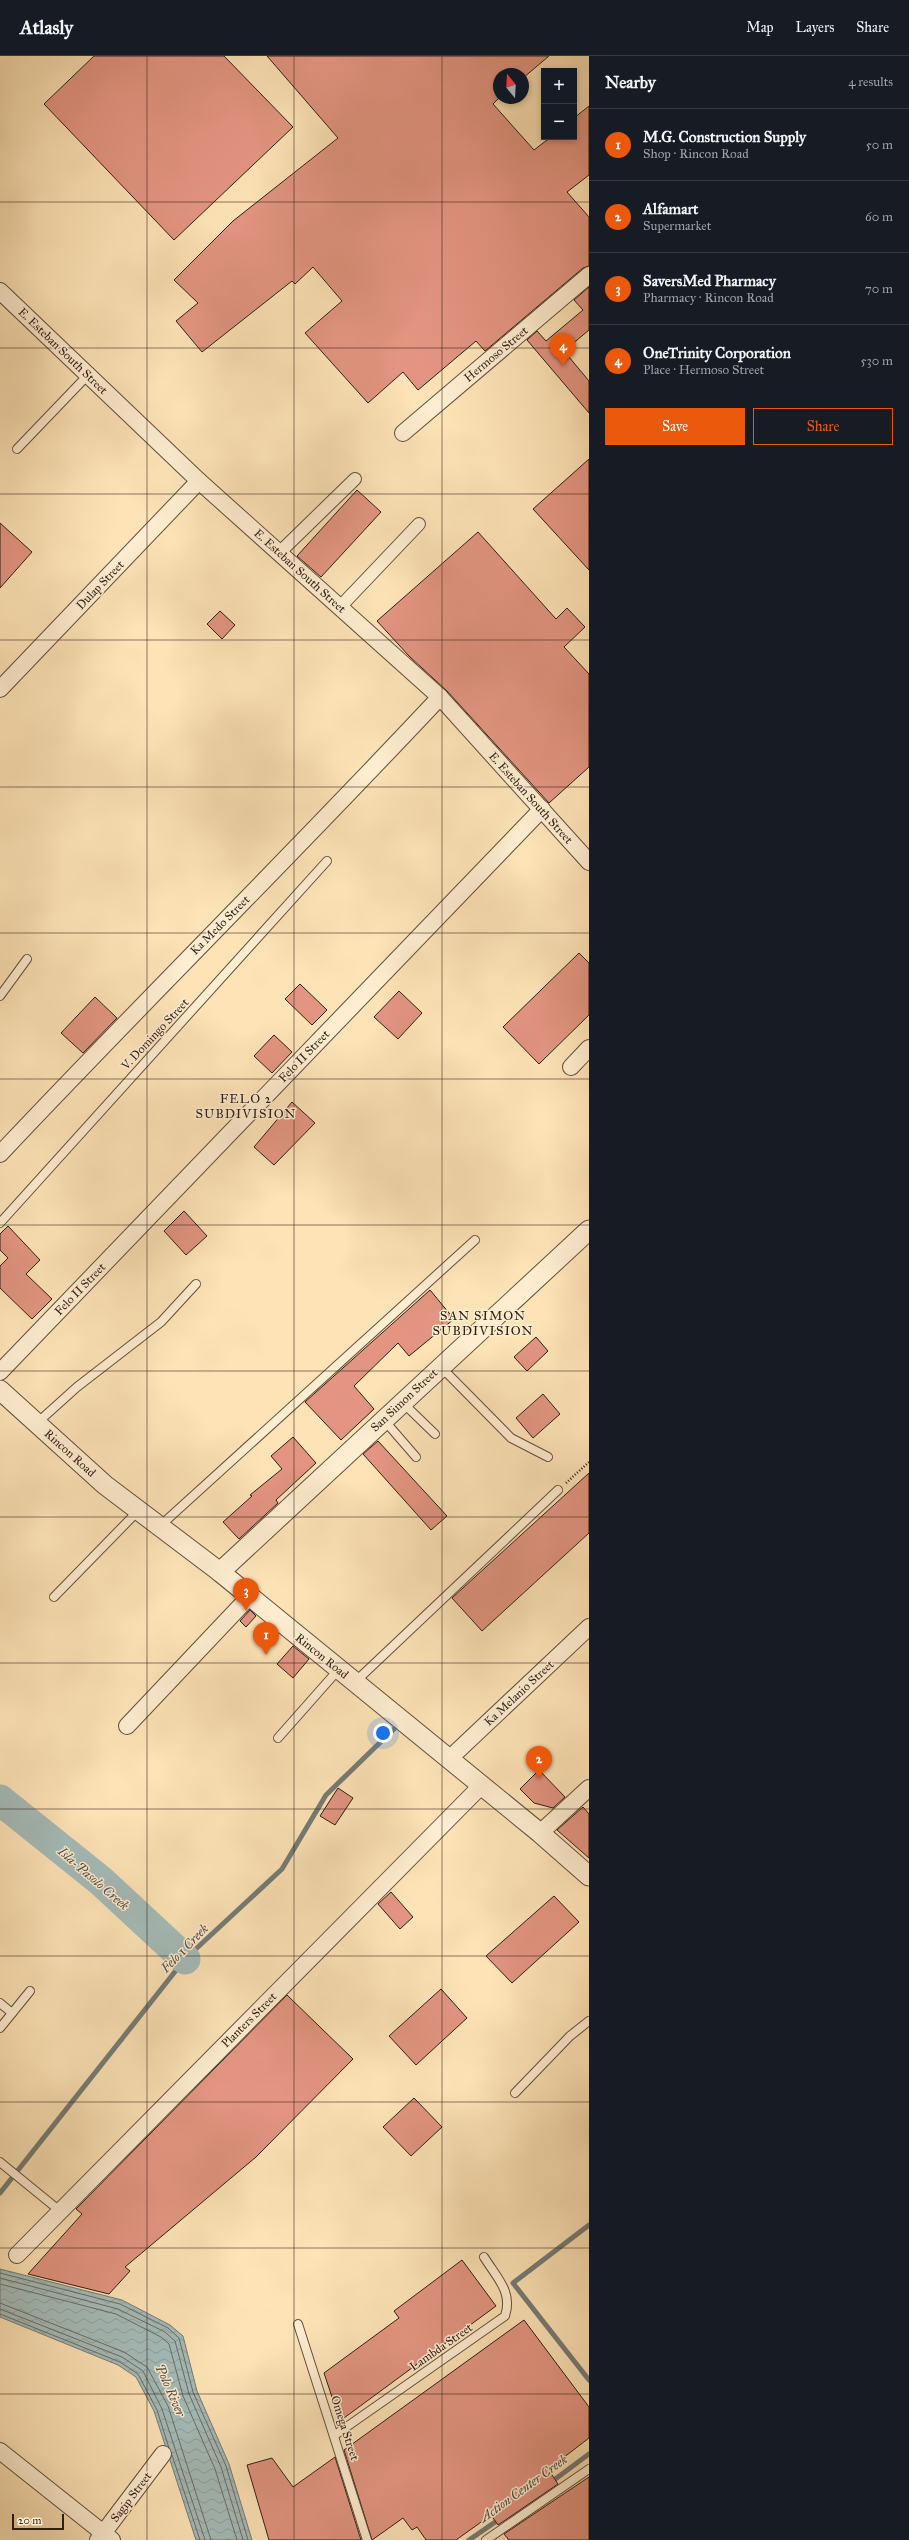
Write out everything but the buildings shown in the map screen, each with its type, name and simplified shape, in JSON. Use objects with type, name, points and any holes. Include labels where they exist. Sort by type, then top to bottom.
[{"type":"street","name":"Hermoso Street","points":[[403,433],[589,275]]},
{"type":"street","name":"E. Esteban South Street","points":[[0,291],[87,376],[199,481],[440,697],[542,808],[589,862]]},
{"type":"street","points":[[279,553],[355,479]]},
{"type":"street","name":"Dulap Street","points":[[0,689],[199,481]]},
{"type":"street","points":[[340,607],[419,524]]},
{"type":"street","name":"Ka Medo Street","points":[[0,1154],[127,1020],[337,807],[440,697]]},
{"type":"street","name":"Felo II Street","points":[[0,1372],[542,808]]},
{"type":"street","points":[[571,1067],[589,1048]]},
{"type":"street","name":"San Simon Street","points":[[220,1572],[440,1366],[589,1230]]},
{"type":"street","name":"Rincon Road","points":[[0,1390],[105,1485],[250,1596],[482,1785],[589,1876]]},
{"type":"street","points":[[127,1726],[250,1596]]},
{"type":"street","name":"Ka Melanio Street","points":[[449,1759],[589,1628]]},
{"type":"street","name":"Planters Street","points":[[17,2255],[482,1785]]},
{"type":"street","points":[[540,1833],[589,1788]]},
{"type":"street","points":[[0,2451],[104,2538]]},
{"type":"street","name":"Sagip Street","points":[[104,2538],[163,2454]]},
{"type":"lane","points":[[17,449],[87,376]]},
{"type":"lane","name":"V. Domingo Street","points":[[0,1223],[327,861]]},
{"type":"lane","points":[[0,996],[27,959]]},
{"type":"lane","points":[[159,1526],[475,1240]]},
{"type":"lane","points":[[37,1423],[89,1377],[149,1332],[196,1284]]},
{"type":"lane","points":[[440,1366],[510,1438],[548,1457]]},
{"type":"lane","points":[[402,1402],[435,1434]]},
{"type":"lane","points":[[383,1419],[416,1457]]},
{"type":"lane","points":[[354,1682],[558,1490]]},
{"type":"lane","points":[[54,1597],[138,1511]]},
{"type":"lane","points":[[278,1738],[339,1669]]},
{"type":"lane","points":[[0,2028],[30,1991]]},
{"type":"lane","points":[[0,2003],[12,2013]]},
{"type":"lane","points":[[515,2093],[570,2036],[589,2021]]},
{"type":"lane","points":[[3,2164],[60,2211]]},
{"type":"lane","name":"Lambda Street","points":[[335,2435],[505,2316],[509,2304],[506,2291],[484,2257]]},
{"type":"lane","name":"Omega Street","points":[[298,2324],[335,2435],[367,2540]]},
{"type":"lane","points":[[486,2540],[589,2469]]},
{"type":"path","points":[[558,1490],[589,1462]]},
{"type":"water","name":"Polo River","points":[[0,2269],[122,2300],[170,2325],[183,2336],[197,2391],[229,2464],[252,2540],[196,2540],[154,2411],[136,2377],[118,2365],[0,2317]]},
{"type":"waterway","name":"Felo 1 Creek","points":[[0,2193],[185,1959],[282,1869],[326,1795],[394,1729]]},
{"type":"waterway","name":"Isla-Pasolo Creek","points":[[0,1800],[101,1881],[185,1959]]},
{"type":"waterway","name":"Action Center Creek","points":[[589,2225],[513,2283],[589,2380]]},
{"type":"waterway","name":"Action Center Creek","points":[[550,2483],[589,2454]]},
{"type":"waterway","name":"Action Center Creek","points":[[469,2540],[501,2518]]},
{"type":"place","name":"OneTrinity Corporation","points":[[563,366]]},
{"type":"place","name":"SaversMed Pharmacy","points":[[246,1611]]},
{"type":"place","name":"M.G. Construction Supply","points":[[266,1655]]},
{"type":"place","name":"Alfamart","points":[[539,1779]]},
{"type":"district","name":"FELO 2 SUBDIVISION","points":[[246,1106]]},
{"type":"district","name":"SAN SIMON SUBDIVISION","points":[[483,1322]]}]
